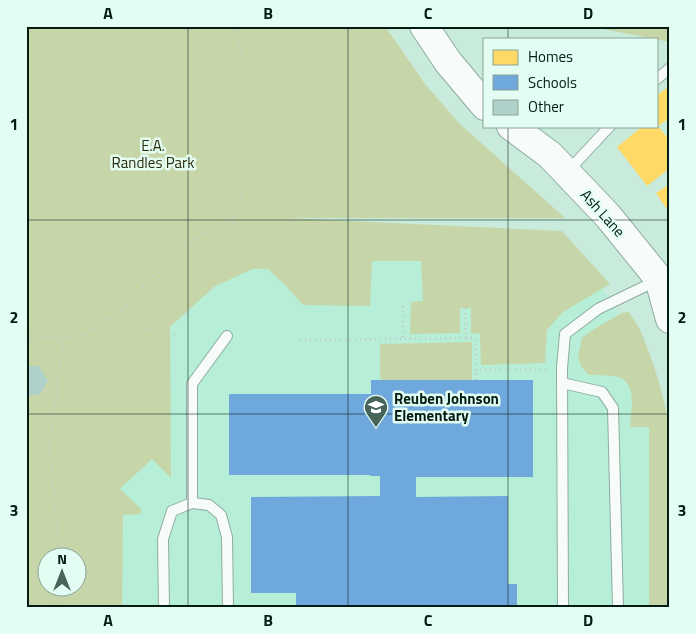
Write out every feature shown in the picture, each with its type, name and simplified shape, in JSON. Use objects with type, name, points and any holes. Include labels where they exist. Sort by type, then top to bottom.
[{"type":"street","points":[[424,26],[448,62],[483,104]]},
{"type":"street","name":"Ash Lane","points":[[514,128],[550,155],[608,216],[659,279],[670,319]]},
{"type":"lane","points":[[658,79],[670,68]]},
{"type":"lane","points":[[566,173],[608,128]]},
{"type":"lane","points":[[563,608],[562,368],[565,334],[598,309],[659,279]]},
{"type":"lane","points":[[192,503],[192,384],[227,336]]},
{"type":"lane","points":[[562,383],[602,392],[613,408],[618,608]]},
{"type":"lane","points":[[164,608],[163,539],[172,511],[192,503],[209,505],[221,515],[227,537],[228,608]]},
{"type":"path","points":[[26,364],[27,335],[34,337],[76,338],[116,316],[180,248],[234,217],[243,195],[243,64],[234,26]]},
{"type":"path","points":[[403,306],[403,338]]},
{"type":"path","points":[[465,308],[466,338]]},
{"type":"path","points":[[120,312],[139,328],[175,335]]},
{"type":"path","points":[[58,546],[49,445],[57,395],[63,337]]},
{"type":"path","points":[[300,340],[475,338],[476,380]]},
{"type":"path","points":[[475,370],[553,370]]},
{"type":"path","points":[[42,390],[57,395]]},
{"type":"shaded area","name":"Reuben Johnson Elementary","points":[[269,218],[593,274],[639,346],[660,409],[668,608],[89,608],[89,398]]},
{"type":"green space","name":"E.A. Randles Park","points":[[26,26],[385,26],[425,84],[460,124],[565,218],[285,218],[562,231],[610,284],[563,312],[547,330],[545,363],[481,365],[480,334],[471,333],[471,308],[460,308],[460,333],[410,334],[411,302],[423,301],[421,261],[372,261],[370,306],[303,305],[268,269],[252,269],[214,287],[170,327],[171,478],[152,459],[120,489],[141,509],[141,514],[123,515],[122,608],[26,608]]},
{"type":"green space","points":[[587,26],[670,26],[670,42],[658,40],[658,38]]},
{"type":"green space","points":[[629,312],[640,329],[651,357],[663,396],[670,436],[670,608],[649,608],[649,427],[630,427],[632,400],[626,382],[614,376],[589,375],[581,366],[578,356],[582,338],[622,313]]},
{"type":"green space","points":[[472,342],[472,380],[381,380],[380,344]]},
{"type":"building: Homes","points":[[667,88],[670,92],[670,118],[658,126],[658,94]]},
{"type":"building: Homes","points":[[658,126],[670,141],[670,168],[647,186],[617,147],[641,128],[658,128]]},
{"type":"building: Homes","points":[[670,184],[670,214],[656,193]]},
{"type":"building: Schools","points":[[371,380],[533,380],[533,477],[416,477],[416,497],[508,496],[508,584],[517,584],[517,608],[296,608],[296,593],[251,593],[251,497],[380,496],[380,476],[229,475],[229,394],[371,394]]},
{"type":"building: Other","points":[[26,366],[39,366],[48,381],[39,395],[26,395]]},
{"type":"place","name":"Reuben Johnson Elementary","points":[[376,428]]}]
